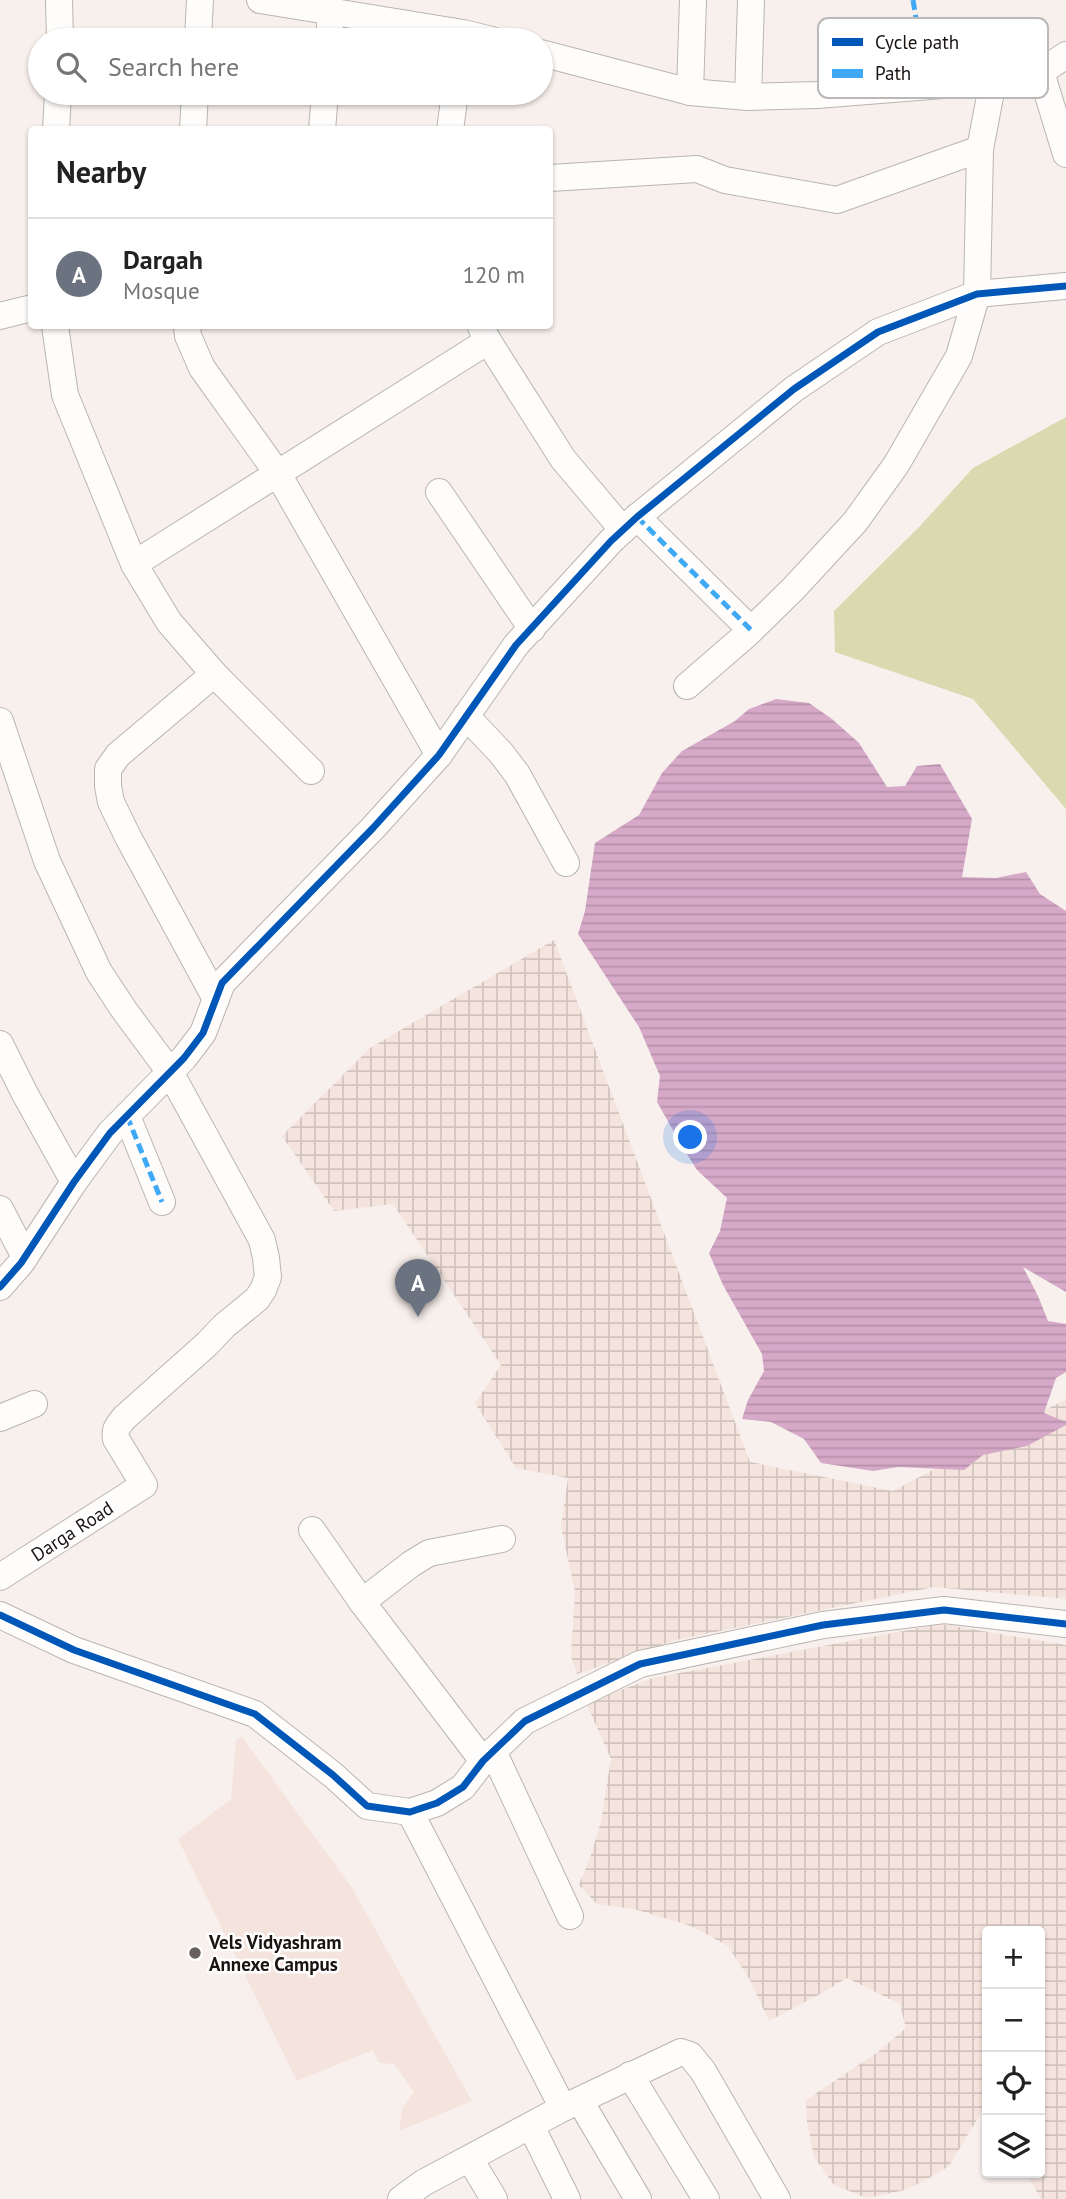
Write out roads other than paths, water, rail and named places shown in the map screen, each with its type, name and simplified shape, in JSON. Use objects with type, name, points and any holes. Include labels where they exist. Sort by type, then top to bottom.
[{"type":"street","points":[[59,0],[60,28]]},
{"type":"street","points":[[199,28],[200,0]]},
{"type":"street","points":[[260,0],[331,10],[422,28]]},
{"type":"street","points":[[690,92],[693,0]]},
{"type":"street","points":[[748,97],[751,0]]},
{"type":"street","points":[[330,28],[331,10]]},
{"type":"street","points":[[1048,67],[1066,55]]},
{"type":"street","points":[[553,56],[690,92],[748,97],[818,94]]},
{"type":"street","points":[[1048,95],[1066,154]]},
{"type":"street","points":[[687,686],[751,630],[855,522],[896,465],[958,356],[977,294],[980,149],[990,98]]},
{"type":"street","points":[[56,126],[57,105]]},
{"type":"street","points":[[194,126],[195,105]]},
{"type":"street","points":[[322,126],[324,105]]},
{"type":"street","points":[[451,126],[453,105]]},
{"type":"street","points":[[553,178],[698,169],[725,180],[837,200],[980,149]]},
{"type":"street","points":[[0,1287],[25,1257],[110,1133],[184,1058],[203,1033],[222,983],[373,828],[439,755],[516,645],[630,523],[794,389],[878,332],[977,294],[1066,286]]},
{"type":"street","points":[[0,316],[28,309]]},
{"type":"street","points":[[55,329],[65,395],[134,564],[169,622],[214,674],[311,771]]},
{"type":"street","points":[[195,329],[202,368],[278,474],[439,755]]},
{"type":"street","points":[[134,564],[278,474],[484,333],[563,459],[630,523],[751,630]]},
{"type":"street","points":[[439,492],[531,629]]},
{"type":"street","points":[[214,674],[118,755],[108,768],[108,786],[111,802],[128,837],[216,999]]},
{"type":"street","points":[[467,716],[501,752],[517,774],[566,863]]},
{"type":"street","points":[[0,721],[47,861],[99,972],[170,1072]]},
{"type":"street","points":[[0,1044],[74,1182]]},
{"type":"street","name":"Darga Road","points":[[0,1577],[144,1485],[116,1439],[115,1431],[124,1418],[257,1299],[268,1278],[267,1258],[262,1240],[170,1072]]},
{"type":"street","points":[[127,1116],[162,1202]]},
{"type":"street","points":[[0,1209],[25,1257]]},
{"type":"street","points":[[0,1418],[34,1404]]},
{"type":"street","points":[[312,1530],[362,1602],[488,1756],[570,1916]]},
{"type":"street","points":[[362,1602],[429,1553],[502,1539]]},
{"type":"street","points":[[0,1615],[74,1650],[255,1713],[333,1775],[367,1806],[410,1812],[437,1803],[463,1787],[488,1756],[525,1721],[640,1664],[823,1625],[944,1610],[1066,1624]]},
{"type":"street","points":[[410,1812],[572,2105],[638,2199]]},
{"type":"street","points":[[401,2199],[428,2191],[470,2159],[681,2052],[690,2055],[703,2071],[777,2199]]},
{"type":"street","points":[[630,2076],[706,2199]]},
{"type":"street","points":[[531,2126],[568,2199]]},
{"type":"street","points":[[470,2159],[494,2199]]},
{"type":"place","name":"Dargah","points":[[418,1317]]},
{"type":"place","name":"Vels Vidyashram Annexe Campus","points":[[195,1953]]}]
